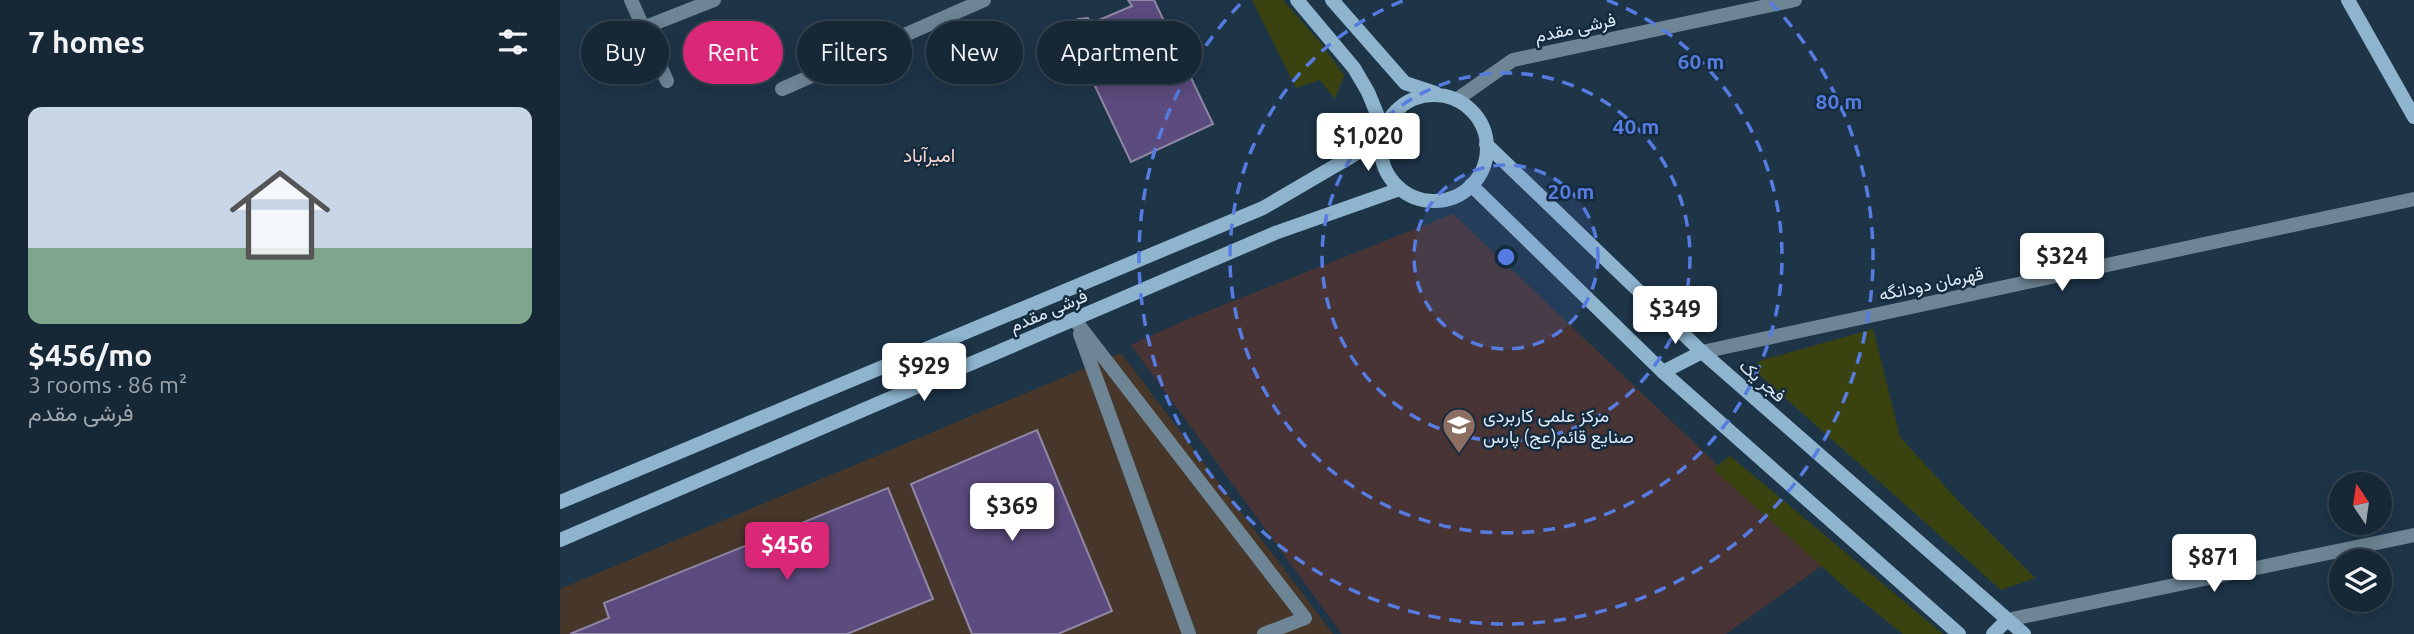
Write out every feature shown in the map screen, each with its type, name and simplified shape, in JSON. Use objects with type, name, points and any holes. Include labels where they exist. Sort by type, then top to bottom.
[{"type":"street","points":[[631,0],[640,21]]},
{"type":"street","points":[[660,21],[713,0]]},
{"type":"street","points":[[782,89],[984,0]]},
{"type":"street","points":[[1297,0],[1354,68],[1368,92],[1383,135],[1384,166],[1390,179],[1400,189],[1425,200],[1439,201],[1453,197],[1471,185],[1482,169],[1486,144],[1477,117],[1467,107],[1449,98],[1405,83],[1332,0]]},
{"type":"street","name":"فرشی مقدم","points":[[1449,98],[1513,60],[1795,0]]},
{"type":"street","points":[[2348,0],[2414,117]]},
{"type":"street","points":[[1383,135],[1397,110],[1410,101],[1426,96],[1449,98]]},
{"type":"street","name":"فرشی مقدم","points":[[560,502],[1263,208],[1383,135]]},
{"type":"street","name":"فجر یک","points":[[1486,144],[1703,352],[2024,634]]},
{"type":"street","points":[[1471,185],[1664,372],[1959,634]]},
{"type":"street","name":"فرشی مقدم","points":[[560,541],[1275,233],[1400,189]]},
{"type":"street","name":"قهرمان دودانگه","points":[[1703,352],[2414,199]]},
{"type":"street","points":[[1074,319],[1189,634]]},
{"type":"street","points":[[1074,319],[1304,618],[1264,634]]},
{"type":"street","points":[[1664,372],[1703,352]]},
{"type":"street","points":[[1993,634],[2007,620],[2414,534]]},
{"type":"shaded area","name":"مرکز علمی کاربردی صنایع قائم(عج) پارس","points":[[1453,214],[1823,565],[1726,634],[1342,634],[1131,345],[1188,319]]},
{"type":"shaded area","points":[[1121,353],[1333,634],[560,634],[560,589]]},
{"type":"green space","points":[[1252,0],[1283,0],[1320,42],[1344,75],[1335,99],[1320,80],[1296,88]]},
{"type":"green space","points":[[1873,329],[1900,437],[1963,506],[2035,578],[2001,590],[1755,371],[1759,361]]},
{"type":"green space","points":[[1730,456],[1943,634],[1903,634],[1848,590],[1713,469]]},
{"type":"building","points":[[1128,0],[1154,0],[1164,21],[1097,21],[1132,6]]},
{"type":"building","points":[[1088,18],[1090,21],[1075,21],[1078,19]]},
{"type":"building","points":[[1094,84],[1194,84],[1213,124],[1131,162]]},
{"type":"building","points":[[1037,430],[1112,611],[1058,634],[972,634],[911,484]]},
{"type":"building","points":[[888,488],[933,599],[847,634],[570,634],[609,618],[604,603]]},
{"type":"place","name":"مرکز علمی کاربردی صنایع قائم(عج) پارس","points":[[1459,455]]},
{"type":"district","name":"امیرآباد","points":[[929,155]]}]
